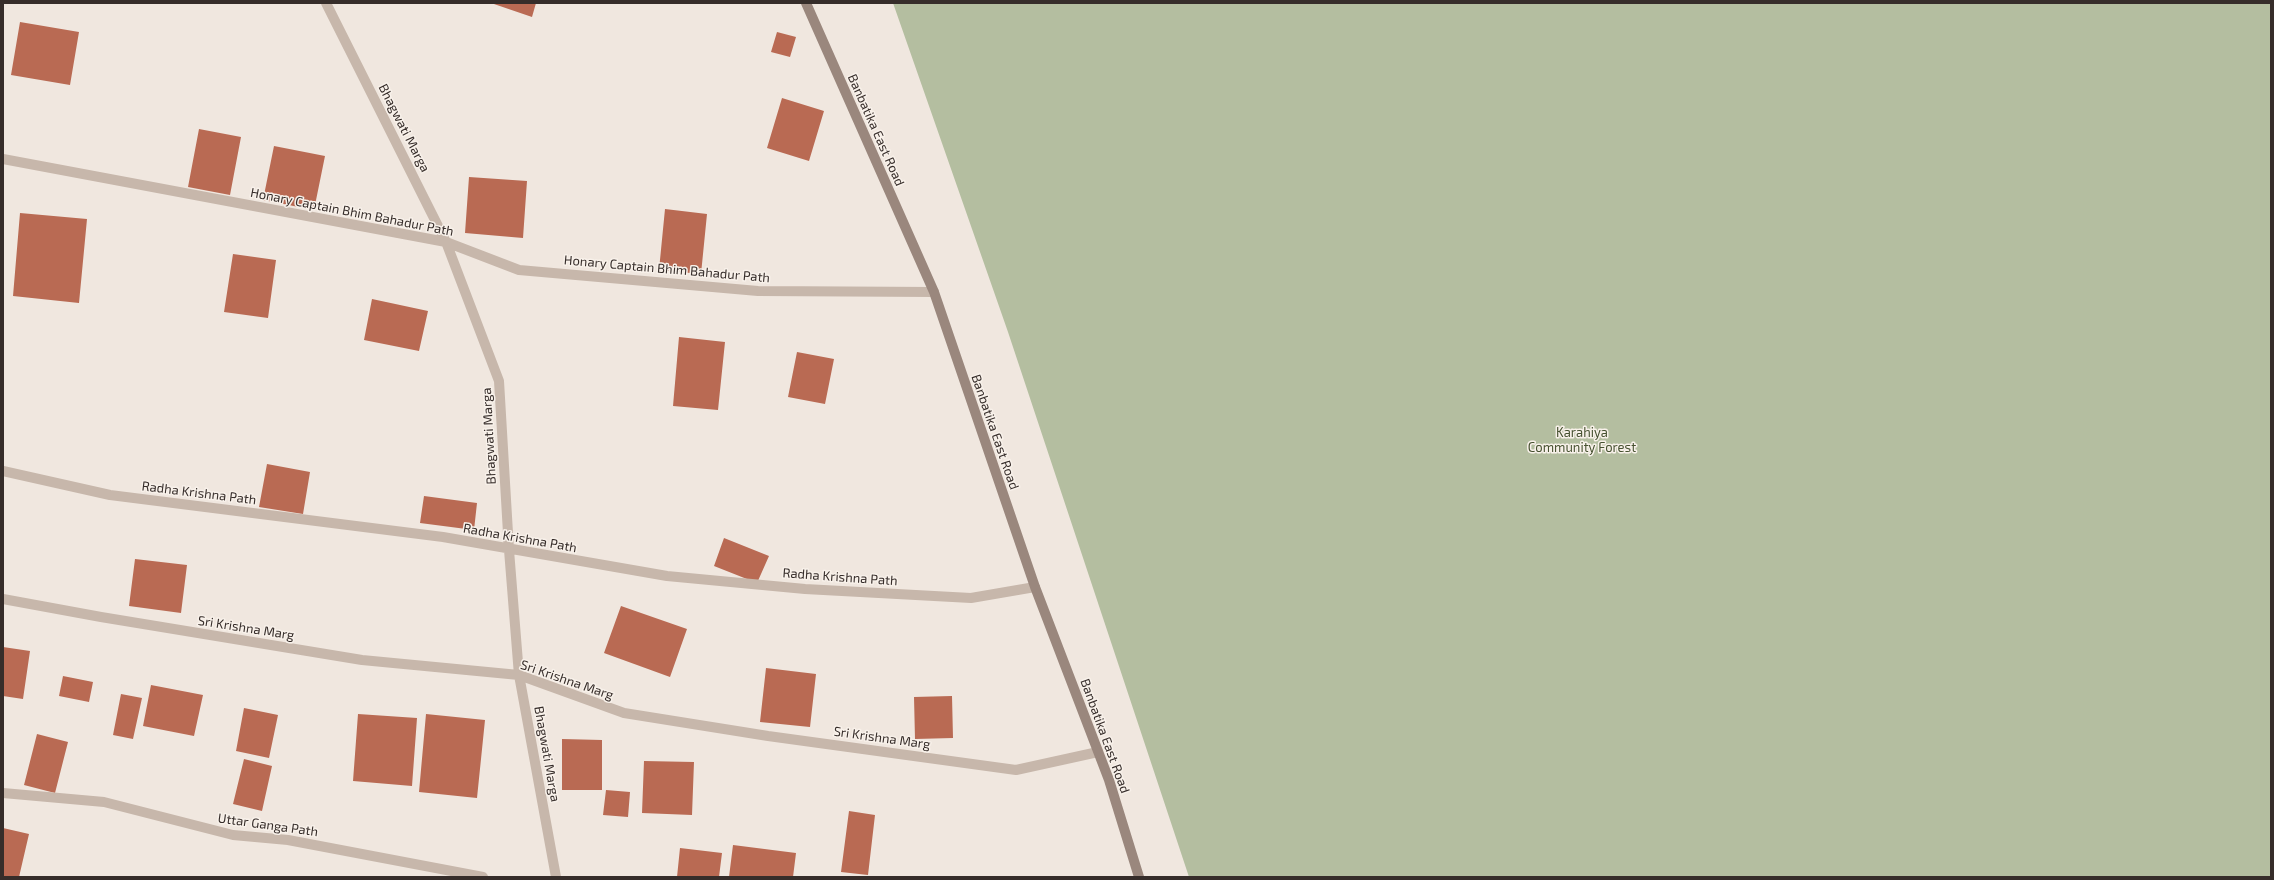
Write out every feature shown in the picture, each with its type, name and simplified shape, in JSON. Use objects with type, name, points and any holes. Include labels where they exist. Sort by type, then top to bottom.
[{"type":"street","name":"Bhagwati Marga","points":[[326,3],[446,242],[499,381],[509,550],[520,675],[556,877]]},
{"type":"street","name":"Banbatika East Road","points":[[806,3],[934,292],[1035,587],[1098,752],[1140,877]]},
{"type":"street","name":"Honary Captain Bhim Bahadur Path","points":[[3,159],[446,242],[520,270],[758,291],[934,292]]},
{"type":"street","name":"Radha Krishna Path","points":[[3,471],[110,495],[443,537],[509,550],[667,576],[805,589],[972,598],[1035,587]]},
{"type":"street","name":"Sri Krishna Marg","points":[[3,599],[101,617],[362,660],[520,675],[624,713],[768,736],[1016,770],[1098,752]]},
{"type":"street","name":"Uttar Ganga Path","points":[[3,793],[104,802],[233,835],[288,840],[483,877]]},
{"type":"green space","name":"Karahiya Community Forest","points":[[893,3],[2271,3],[2271,877],[1189,877],[1008,332]]},
{"type":"building","points":[[491,3],[536,3],[532,17]]},
{"type":"building","points":[[20,22],[79,32],[70,85],[11,75]]},
{"type":"building","points":[[777,32],[796,37],[790,57],[771,52]]},
{"type":"building","points":[[782,98],[824,111],[809,161],[767,148]]},
{"type":"building","points":[[199,129],[241,137],[230,195],[188,187]]},
{"type":"building","points":[[274,146],[325,156],[314,210],[263,200]]},
{"type":"building","points":[[469,177],[527,181],[523,238],[465,233]]},
{"type":"building","points":[[665,209],[707,214],[701,274],[659,270]]},
{"type":"building","points":[[20,213],[87,219],[79,303],[13,296]]},
{"type":"building","points":[[233,254],[276,260],[268,318],[224,312]]},
{"type":"building","points":[[372,299],[428,311],[419,351],[364,340]]},
{"type":"building","points":[[679,337],[725,342],[718,410],[673,406]]},
{"type":"building","points":[[797,352],[834,359],[825,404],[788,397]]},
{"type":"building","points":[[267,464],[310,472],[303,514],[259,507]]},
{"type":"building","points":[[424,496],[477,503],[474,530],[420,523]]},
{"type":"building","points":[[724,538],[769,556],[757,583],[714,566]]},
{"type":"building","points":[[135,559],[187,565],[181,613],[129,606]]},
{"type":"building","points":[[621,606],[687,629],[670,677],[604,653]]},
{"type":"building","points":[[3,647],[30,651],[23,699],[3,696]]},
{"type":"building","points":[[766,668],[816,674],[810,727],[760,722]]},
{"type":"building","points":[[63,676],[93,682],[89,702],[59,696]]},
{"type":"building","points":[[151,685],[203,695],[194,736],[143,726]]},
{"type":"building","points":[[121,694],[142,698],[133,739],[113,735]]},
{"type":"building","points":[[952,696],[953,738],[915,739],[914,697]]},
{"type":"building","points":[[244,708],[278,715],[269,758],[236,751]]},
{"type":"building","points":[[358,714],[417,718],[412,786],[353,781]]},
{"type":"building","points":[[426,714],[485,720],[477,798],[419,792]]},
{"type":"building","points":[[37,734],[68,742],[55,793],[24,785]]},
{"type":"building","points":[[562,739],[602,740],[602,790],[562,790]]},
{"type":"building","points":[[244,759],[272,766],[262,811],[233,804]]},
{"type":"building","points":[[644,761],[694,762],[692,815],[642,813]]},
{"type":"building","points":[[606,790],[630,792],[628,817],[603,815]]},
{"type":"building","points":[[849,811],[875,815],[868,875],[841,872]]},
{"type":"building","points":[[3,828],[29,834],[19,877],[3,877]]},
{"type":"building","points":[[733,845],[796,853],[793,877],[729,877]]},
{"type":"building","points":[[680,848],[722,853],[719,877],[677,877]]}]
